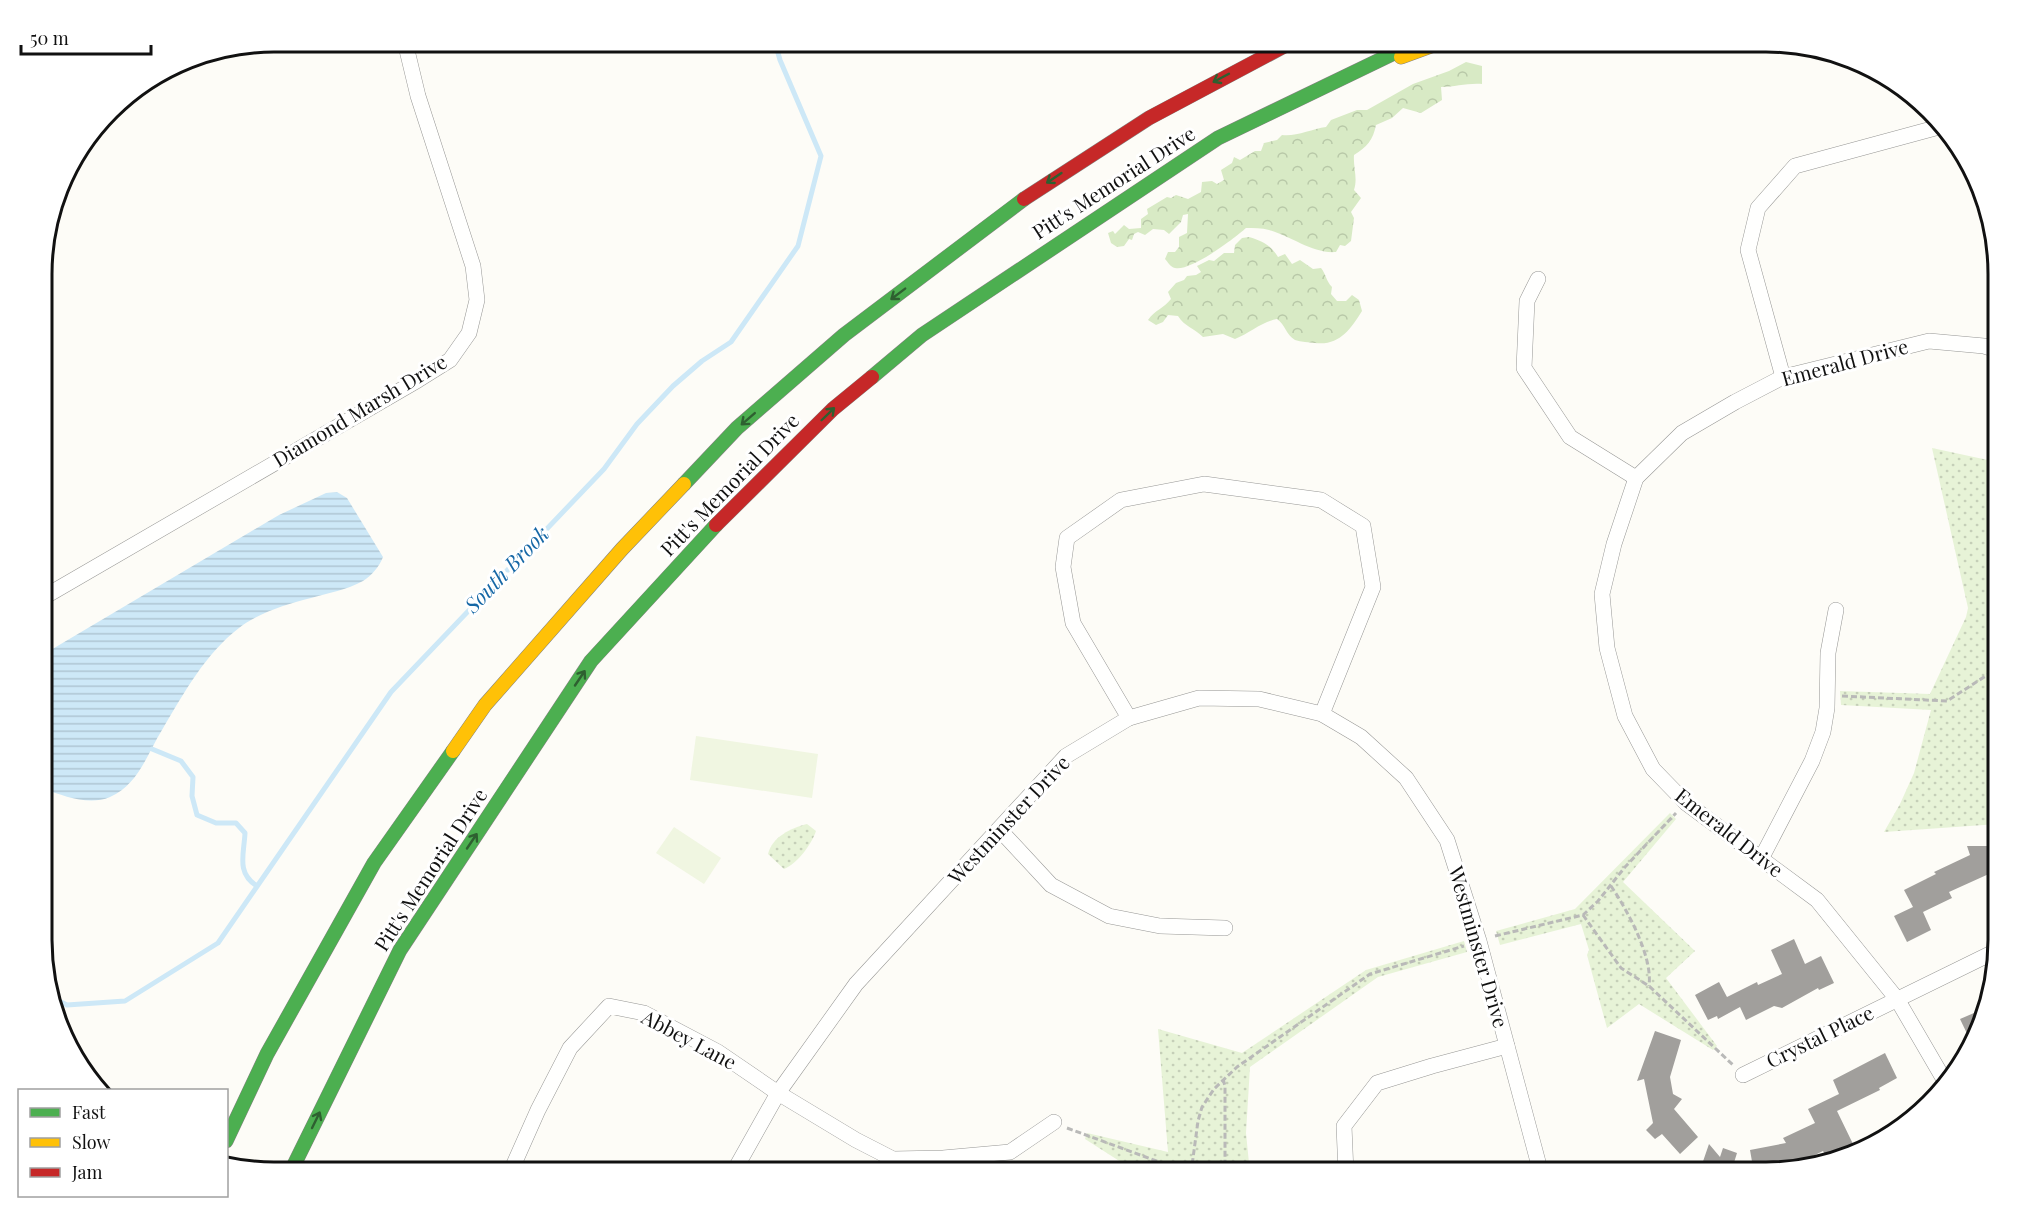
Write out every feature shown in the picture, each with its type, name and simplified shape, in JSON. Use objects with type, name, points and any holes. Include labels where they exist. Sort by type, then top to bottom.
[{"type":"highway","name":"Pitt's Memorial Drive","points":[[228,1137],[267,1054],[374,863],[485,705],[622,549],[737,428],[844,335],[1013,206],[1149,118],[1273,52]]},
{"type":"highway","name":"Pitt's Memorial Drive","points":[[295,1162],[400,950],[591,661],[715,526],[833,409],[922,335],[1218,138],[1397,52]]},
{"type":"highway","points":[[1336,82],[1416,52]]},
{"type":"street","name":"Diamond Marsh Drive","points":[[52,592],[450,360],[469,333],[477,300],[473,266],[418,96],[407,52]]},
{"type":"street","points":[[1783,377],[1748,250],[1758,208],[1794,166],[1933,129]]},
{"type":"street","points":[[1538,279],[1527,300],[1524,368],[1570,437],[1636,478]]},
{"type":"street","name":"Emerald Drive","points":[[1942,1076],[1897,999],[1817,900],[1686,803],[1653,769],[1625,716],[1607,648],[1602,594],[1614,544],[1636,478],[1682,432],[1783,377],[1929,341],[1988,347]]},
{"type":"street","points":[[1129,718],[1073,623],[1064,567],[1067,538],[1121,500],[1204,484],[1321,500],[1363,526],[1372,587],[1322,714]]},
{"type":"street","points":[[1761,859],[1818,747],[1826,719],[1828,653],[1836,610]]},
{"type":"street","name":"Westminster Drive","points":[[739,1162],[778,1094],[856,984],[1066,756],[1129,718],[1199,698],[1259,699],[1322,714],[1361,737],[1407,778],[1447,840],[1479,941],[1538,1162]]},
{"type":"street","points":[[999,829],[1051,885],[1109,916],[1160,926],[1225,928]]},
{"type":"street","name":"Crystal Place","points":[[1743,1075],[1987,955]]},
{"type":"street","name":"Abbey Lane","points":[[515,1162],[538,1110],[570,1048],[609,1006],[644,1012],[718,1052],[778,1094]]},
{"type":"street","points":[[1346,1162],[1344,1126],[1377,1083],[1508,1046]]},
{"type":"street","points":[[778,1094],[893,1159],[943,1158],[1010,1152],[1054,1122]]},
{"type":"path","points":[[1827,695],[1947,701],[1988,674]]},
{"type":"path","points":[[1496,936],[1583,915],[1686,803]]},
{"type":"path","points":[[1611,886],[1627,911],[1640,940],[1649,974],[1649,986]]},
{"type":"path","points":[[1583,915],[1621,968],[1649,986],[1743,1075]]},
{"type":"path","points":[[1192,1162],[1200,1113],[1210,1094],[1223,1079],[1253,1054],[1370,974],[1466,945]]},
{"type":"path","points":[[1223,1079],[1225,1086],[1225,1162]]},
{"type":"path","points":[[1054,1122],[1159,1162]]},
{"type":"green space","points":[[1466,62],[1482,66],[1482,84],[1441,87],[1442,100],[1421,113],[1403,108],[1392,118],[1376,125],[1369,143],[1354,155],[1356,181],[1354,190],[1361,198],[1351,212],[1354,218],[1351,241],[1345,246],[1340,245],[1336,252],[1310,248],[1269,230],[1246,228],[1201,260],[1182,268],[1175,268],[1170,266],[1165,259],[1168,252],[1175,252],[1179,247],[1179,237],[1187,233],[1188,214],[1183,215],[1181,222],[1169,234],[1164,230],[1153,229],[1145,235],[1138,232],[1134,234],[1132,240],[1129,239],[1124,246],[1117,247],[1111,243],[1108,233],[1113,231],[1115,234],[1124,225],[1129,229],[1141,228],[1141,219],[1148,214],[1147,209],[1167,197],[1171,198],[1176,195],[1188,199],[1201,192],[1202,182],[1212,181],[1217,184],[1224,180],[1221,170],[1232,163],[1234,157],[1240,160],[1255,151],[1261,151],[1264,143],[1277,140],[1282,135],[1298,134],[1326,127],[1331,120],[1357,110],[1367,110],[1413,84]]},
{"type":"green space","points":[[1249,237],[1266,244],[1278,257],[1285,254],[1292,264],[1300,260],[1313,269],[1321,268],[1332,287],[1331,294],[1337,301],[1346,301],[1352,295],[1359,300],[1362,311],[1348,330],[1331,342],[1300,341],[1292,338],[1277,319],[1235,339],[1223,334],[1203,337],[1178,316],[1168,315],[1163,322],[1156,325],[1148,320],[1171,299],[1168,292],[1176,283],[1187,276],[1201,272],[1197,266],[1209,260],[1214,261],[1224,253],[1234,253],[1235,245],[1242,238]]},
{"type":"green space","points":[[1932,448],[1988,460],[1988,825],[1884,832],[1914,773],[1931,710],[1841,705],[1840,691],[1930,694],[1966,617],[1968,608]]},
{"type":"green space","points":[[696,736],[818,754],[812,798],[690,780]]},
{"type":"green space","points":[[1670,813],[1676,819],[1623,882],[1695,951],[1666,978],[1717,1046],[1713,1050],[1639,1004],[1607,1028],[1581,924],[1500,945],[1496,931],[1575,909]]},
{"type":"green space","points":[[807,824],[816,831],[814,836],[799,858],[784,869],[768,854],[770,848],[783,834]]},
{"type":"green space","points":[[674,827],[721,858],[704,884],[656,853]]},
{"type":"green space","points":[[1464,941],[1467,952],[1378,977],[1250,1067],[1246,1133],[1249,1162],[1121,1162],[1085,1139],[1087,1133],[1168,1152],[1158,1029],[1242,1053],[1366,970]]},
{"type":"water","points":[[337,492],[347,498],[383,557],[372,573],[351,587],[264,613],[227,638],[205,662],[141,768],[120,791],[110,797],[94,801],[52,792],[52,649],[279,515],[326,493]]},
{"type":"building","points":[[1967,846],[1988,846],[1988,874],[1949,892],[1952,898],[1923,912],[1931,930],[1907,942],[1894,916],[1913,907],[1904,890],[1936,874],[1934,872],[1970,855]]},
{"type":"building","points":[[1794,939],[1805,964],[1821,956],[1834,983],[1819,990],[1818,988],[1782,1008],[1774,1006],[1746,1020],[1740,1007],[1718,1019],[1717,1016],[1708,1020],[1695,995],[1719,982],[1727,997],[1757,982],[1758,985],[1782,974],[1771,950]]},
{"type":"building","points":[[1976,1012],[1967,1034],[1960,1019]]},
{"type":"building","points":[[1655,1031],[1681,1040],[1670,1077],[1673,1094],[1682,1099],[1674,1109],[1698,1137],[1680,1154],[1662,1134],[1655,1139],[1646,1130],[1653,1123],[1644,1079],[1637,1081]]},
{"type":"building","points":[[1885,1053],[1897,1078],[1879,1088],[1880,1090],[1837,1111],[1853,1144],[1837,1151],[1825,1154],[1823,1151],[1809,1158],[1794,1161],[1752,1162],[1750,1150],[1786,1143],[1783,1138],[1815,1123],[1808,1109],[1839,1094],[1833,1080]]},
{"type":"building","points":[[1709,1144],[1720,1157],[1723,1148],[1737,1153],[1734,1162],[1703,1162]]},
{"type":"waterway","name":"South Brook","points":[[61,1002],[67,1005],[125,1001],[218,943],[391,692],[604,469],[637,424],[673,386],[702,361],[731,342],[798,246],[821,156],[778,52]]},
{"type":"waterway","points":[[152,749],[181,761],[193,777],[192,796],[197,815],[216,823],[236,823],[245,833],[244,869],[250,881],[257,886]]},
{"type":"traffic: fast","points":[[872,377],[922,335],[1218,138],[1396,52]]},
{"type":"traffic: fast","points":[[684,484],[737,428],[844,335],[1024,199]]},
{"type":"traffic: fast","points":[[295,1162],[400,950],[591,661],[716,525]]},
{"type":"traffic: fast","points":[[228,1137],[267,1054],[374,863],[453,751]]},
{"type":"traffic: slow","points":[[1401,57],[1415,52]]},
{"type":"traffic: slow","points":[[453,751],[485,705],[622,549],[684,484]]},
{"type":"traffic: jam","points":[[1024,199],[1149,118],[1273,52]]},
{"type":"traffic: jam","points":[[716,525],[833,409],[872,377]]}]
